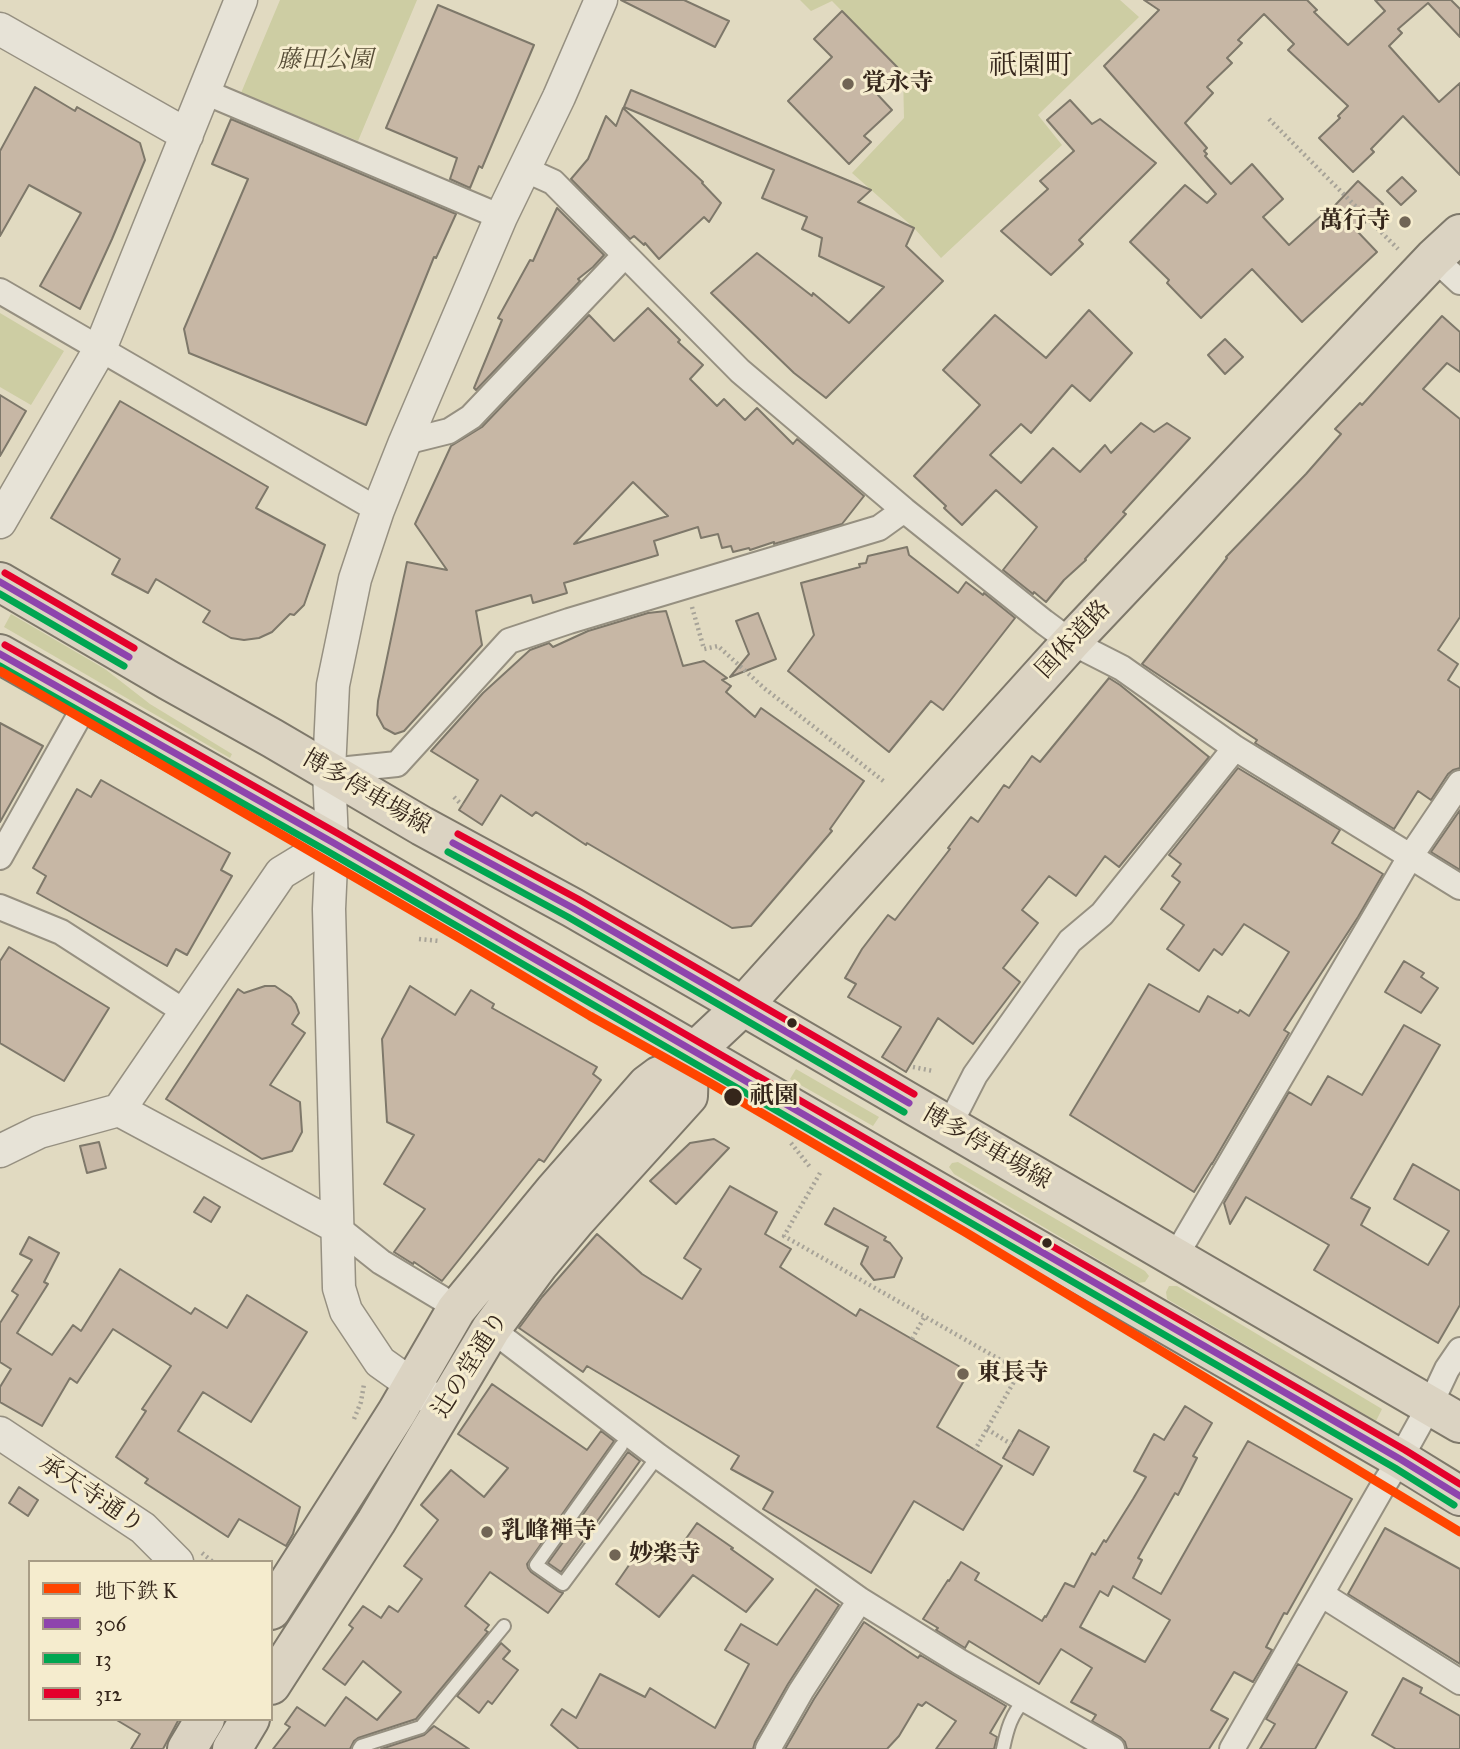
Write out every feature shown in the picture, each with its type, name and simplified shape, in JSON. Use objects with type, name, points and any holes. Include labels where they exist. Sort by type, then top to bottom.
[{"type":"main road","name":"国体道路","points":[[691,1059],[743,1006],[1071,642],[1438,256]]},
{"type":"main road","name":"博多停車場線","points":[[0,582],[422,825],[573,908],[1445,1414]]},
{"type":"main road","points":[[0,654],[332,842],[691,1059],[1400,1459],[1460,1496]]},
{"type":"main road","name":"辻の堂通り","points":[[273,1607],[413,1385],[456,1310],[554,1191],[647,1085],[691,1059]]},
{"type":"main road","name":"辻の堂通り","points":[[273,1682],[376,1522],[491,1329],[548,1254],[688,1096],[691,1059]]},
{"type":"main road","points":[[187,1749],[204,1721]]},
{"type":"main road","points":[[232,1749],[249,1721]]},
{"type":"street","points":[[0,522],[100,349],[241,0]]},
{"type":"street","points":[[444,1409],[380,1362],[346,1311],[340,1288],[329,909],[332,842],[329,771],[332,685],[355,579],[378,510],[501,217],[559,97],[601,0]]},
{"type":"street","points":[[0,29],[187,135]]},
{"type":"street","points":[[205,92],[501,217]]},
{"type":"street","points":[[524,169],[553,182],[740,371],[904,510],[1071,642],[1122,668],[1235,748],[1460,887]]},
{"type":"street","points":[[405,442],[449,431],[471,417],[625,255]]},
{"type":"street","points":[[0,291],[378,510]]},
{"type":"street","points":[[329,771],[397,764],[509,640],[879,528],[904,510]]},
{"type":"street","points":[[0,857],[87,702]]},
{"type":"street","points":[[949,1126],[975,1075],[1070,941],[1102,914],[1235,748]]},
{"type":"street","points":[[1175,1257],[1410,857],[1460,783]]},
{"type":"street","points":[[0,1151],[39,1132],[119,1110],[281,873],[332,842]]},
{"type":"street","points":[[1,909],[61,932],[185,1012]]},
{"type":"street","points":[[119,1110],[337,1227],[381,1262],[441,1297],[456,1310]]},
{"type":"street","points":[[491,1329],[658,1456],[860,1600],[1024,1700],[1112,1749]]},
{"type":"street","points":[[1232,1749],[1400,1459],[1445,1414],[1447,1369],[1460,1350]]},
{"type":"street","name":"承天寺通り","points":[[0,1433],[143,1528],[175,1560]]},
{"type":"street","points":[[1321,1594],[1460,1682]]},
{"type":"street","points":[[768,1749],[801,1691],[860,1600]]},
{"type":"lane","points":[[621,1446],[536,1565],[563,1584],[658,1456]]},
{"type":"lane","points":[[359,1749],[361,1746],[421,1727],[504,1626]]},
{"type":"lane","points":[[1003,1749],[1007,1727],[1024,1700]]},
{"type":"path","points":[[1269,119],[1438,256]]},
{"type":"path","points":[[685,586],[704,649],[718,646],[764,688],[886,782]]},
{"type":"path","points":[[454,797],[462,805]]},
{"type":"path","points":[[419,939],[447,942]]},
{"type":"path","points":[[911,1067],[933,1071]]},
{"type":"path","points":[[788,1140],[810,1167]]},
{"type":"path","points":[[820,1173],[784,1236],[1020,1371],[975,1450]]},
{"type":"path","points":[[912,1339],[925,1317]]},
{"type":"path","points":[[987,1429],[1011,1444]]},
{"type":"green space","name":"藤田公園","points":[[280,0],[417,0],[358,141],[241,93]]},
{"type":"green space","points":[[800,0],[1120,0],[1139,17],[1038,115],[1062,145],[941,258],[914,228],[852,173],[904,118],[903,73],[832,1],[811,11]]},
{"type":"green space","points":[[0,313],[64,351],[31,405],[0,387]]},
{"type":"green space","points":[[11,614],[105,669],[150,704],[232,754],[230,758],[4,627]]},
{"type":"green space","points":[[796,1069],[879,1117],[873,1126],[790,1079]]},
{"type":"green space","points":[[958,1162],[1145,1271],[1149,1276],[1145,1282],[1138,1283],[954,1174],[949,1167]]},
{"type":"green space","points":[[1169,1286],[1177,1286],[1382,1409],[1376,1421],[1167,1299]]},
{"type":"building","points":[[621,0],[684,0],[729,21],[715,47]]},
{"type":"building","points":[[1144,0],[1307,0],[1317,10],[1314,12],[1348,45],[1385,11],[1375,0],[1451,0],[1460,9],[1460,37],[1428,3],[1398,29],[1402,33],[1389,46],[1439,102],[1460,83],[1460,175],[1403,116],[1371,149],[1374,152],[1353,172],[1319,138],[1340,118],[1338,116],[1348,106],[1288,50],[1294,44],[1264,14],[1238,40],[1242,43],[1227,58],[1232,63],[1207,87],[1213,93],[1185,123],[1207,148],[1204,151],[1207,154],[1205,156],[1231,184],[1252,164],[1283,199],[1263,217],[1289,245],[1321,216],[1323,218],[1358,181],[1383,204],[1357,231],[1377,252],[1302,322],[1252,269],[1201,318],[1167,283],[1169,280],[1130,242],[1185,185],[1207,203],[1216,194],[1104,66],[1159,10]]},
{"type":"building","points":[[438,5],[534,45],[482,168],[479,166],[470,188],[450,179],[457,158],[386,128]]},
{"type":"building","name":"覚永寺","points":[[842,11],[903,73],[878,95],[892,110],[864,136],[871,142],[849,164],[788,101],[832,57],[814,39]]},
{"type":"building","points":[[35,87],[75,111],[77,107],[140,143],[145,160],[80,309],[40,286],[81,213],[29,185],[0,236],[0,151]]},
{"type":"building","points":[[631,90],[871,190],[858,202],[914,228],[906,246],[943,281],[826,398],[794,373],[711,293],[757,253],[849,323],[884,287],[819,256],[822,238],[802,229],[807,217],[762,198],[774,170],[624,107]]},
{"type":"building","points":[[1070,100],[1092,124],[1100,119],[1156,163],[1079,240],[1083,244],[1051,275],[1001,231],[1048,189],[1040,181],[1074,151],[1047,120]]},
{"type":"building","points":[[623,108],[703,182],[721,203],[709,222],[704,217],[659,259],[645,243],[644,245],[634,236],[630,239],[571,179],[588,159],[606,116],[616,126]]},
{"type":"building","points":[[231,119],[456,214],[436,258],[434,257],[366,425],[189,353],[184,329],[248,179],[212,164]]},
{"type":"building","points":[[1402,177],[1416,191],[1401,205],[1387,191]]},
{"type":"building","points":[[557,208],[604,255],[578,279],[580,281],[476,390],[474,388],[502,320],[498,318],[530,260],[533,261]]},
{"type":"building","points":[[648,308],[703,365],[690,379],[717,406],[724,399],[745,420],[757,408],[793,444],[797,439],[864,496],[842,524],[774,544],[733,552],[731,546],[722,548],[718,534],[701,538],[698,527],[654,541],[658,555],[564,583],[567,593],[533,603],[531,595],[476,611],[482,645],[404,731],[395,734],[384,728],[377,715],[378,701],[407,562],[447,570],[415,524],[451,446],[482,427],[589,315],[614,341]],"holes":[[[633,482],[668,516],[574,544]]]},
{"type":"building","points":[[1089,310],[1132,353],[1090,401],[1072,385],[1031,433],[1021,424],[990,455],[1021,483],[1053,448],[1080,472],[1105,445],[1111,453],[1141,423],[1154,432],[1167,423],[1190,438],[1123,512],[1126,514],[1086,560],[1064,580],[1046,602],[1003,570],[1037,527],[996,490],[962,525],[914,476],[980,405],[943,370],[995,315],[1046,358]]},
{"type":"building","points":[[1442,316],[1460,332],[1460,372],[1447,363],[1423,389],[1460,419],[1460,617],[1438,650],[1458,664],[1448,680],[1460,688],[1460,768],[1448,774],[1431,800],[1418,791],[1394,829],[1255,743],[1257,740],[1142,664],[1226,557],[1341,434],[1335,429],[1360,403],[1362,405]]},
{"type":"building","points":[[1225,339],[1243,357],[1225,374],[1208,355]]},
{"type":"building","points":[[0,395],[26,411],[0,456]]},
{"type":"building","points":[[120,401],[268,487],[256,508],[325,545],[304,605],[294,615],[290,614],[272,632],[259,638],[231,638],[203,622],[210,611],[156,579],[148,593],[112,574],[120,559],[51,518]]},
{"type":"building","points":[[907,547],[909,555],[958,593],[966,582],[1015,618],[943,710],[931,701],[889,752],[788,671],[814,635],[801,583],[860,567],[859,564],[866,563],[868,556]]},
{"type":"building","points":[[666,611],[683,666],[704,661],[727,678],[722,680],[731,686],[726,692],[755,717],[761,708],[864,781],[830,829],[832,831],[751,926],[732,928],[587,843],[586,845],[536,812],[532,816],[501,795],[482,825],[459,810],[478,780],[431,751],[483,693],[530,650],[549,643],[553,647],[588,631],[648,613]]},
{"type":"building","points":[[758,613],[776,659],[730,677],[749,654],[736,621]]},
{"type":"building","points":[[1109,678],[1209,757],[1119,867],[1105,856],[1076,896],[1049,876],[1022,910],[1038,923],[1003,968],[1020,982],[973,1044],[938,1018],[906,1072],[882,1057],[901,1027],[848,997],[856,984],[845,978],[862,949],[888,915],[895,920],[950,849],[948,848],[971,817],[978,822],[1004,785],[1009,788],[1032,756],[1040,762]]},
{"type":"building","points":[[0,723],[43,746],[0,822]]},
{"type":"building","points":[[1238,768],[1340,830],[1332,843],[1383,874],[1284,1030],[1289,1033],[1194,1192],[1070,1115],[1149,984],[1199,1012],[1208,996],[1238,1013],[1240,1010],[1249,1016],[1289,952],[1244,924],[1222,955],[1214,949],[1199,971],[1167,949],[1184,925],[1161,909],[1180,882],[1172,876],[1181,864],[1169,855]]},
{"type":"building","points":[[101,780],[230,853],[221,870],[232,876],[187,955],[176,949],[167,966],[37,893],[46,876],[33,868],[77,789],[91,797]]},
{"type":"building","points":[[1460,810],[1460,870],[1431,852]]},
{"type":"building","points":[[9,947],[109,1008],[64,1081],[0,1043],[0,961]]},
{"type":"building","points":[[1404,961],[1424,973],[1421,977],[1438,988],[1421,1013],[1385,992]]},
{"type":"building","points":[[265,986],[275,986],[291,997],[299,1013],[292,1024],[305,1033],[270,1085],[300,1102],[302,1132],[292,1151],[262,1159],[166,1099],[238,989],[244,993]]},
{"type":"building","points":[[410,986],[455,1015],[471,990],[494,1004],[492,1008],[597,1067],[593,1074],[601,1080],[544,1162],[539,1159],[442,1281],[394,1252],[425,1209],[384,1184],[414,1135],[387,1122],[382,1039]]},
{"type":"building","points":[[1404,1025],[1440,1045],[1351,1198],[1370,1208],[1361,1225],[1428,1265],[1449,1231],[1394,1199],[1413,1164],[1460,1191],[1460,1305],[1438,1343],[1314,1270],[1329,1245],[1246,1197],[1230,1224],[1224,1203],[1289,1092],[1311,1105],[1328,1076],[1362,1095]]},
{"type":"building","points":[[714,1139],[729,1148],[676,1204],[650,1181],[690,1143]]},
{"type":"building","points":[[99,1142],[106,1168],[87,1173],[80,1146]]},
{"type":"building","points":[[730,1186],[777,1212],[765,1234],[791,1249],[780,1267],[856,1316],[860,1309],[969,1372],[937,1427],[1002,1466],[963,1530],[914,1501],[871,1573],[763,1509],[773,1492],[731,1469],[739,1456],[587,1366],[583,1372],[519,1328],[597,1234],[642,1274],[682,1299],[701,1269],[684,1258]]},
{"type":"building","points":[[204,1197],[220,1207],[211,1222],[194,1212]]},
{"type":"building","points":[[834,1208],[886,1237],[884,1240],[890,1243],[902,1258],[894,1277],[874,1280],[861,1264],[868,1247],[825,1224]]},
{"type":"building","points":[[29,1237],[59,1253],[44,1282],[48,1284],[17,1333],[52,1355],[73,1325],[81,1331],[120,1269],[191,1314],[195,1308],[227,1328],[247,1295],[307,1332],[251,1422],[203,1392],[178,1431],[300,1507],[293,1534],[286,1546],[239,1519],[228,1537],[145,1483],[148,1479],[116,1457],[146,1411],[142,1409],[171,1366],[113,1329],[77,1383],[70,1378],[42,1426],[0,1402],[0,1387],[11,1369],[0,1362],[0,1323],[18,1295],[12,1291],[32,1260],[20,1254]]},
{"type":"building","points":[[492,1384],[587,1450],[601,1431],[614,1441],[527,1564],[531,1572],[563,1593],[548,1613],[490,1572],[465,1606],[489,1625],[485,1630],[488,1632],[416,1719],[358,1738],[350,1749],[273,1749],[290,1727],[285,1724],[297,1707],[325,1726],[346,1697],[377,1720],[401,1692],[363,1661],[345,1685],[323,1669],[353,1628],[349,1625],[363,1606],[381,1618],[389,1606],[398,1612],[422,1579],[404,1566],[438,1520],[421,1505],[451,1470],[484,1497],[508,1468],[458,1434]]},
{"type":"building","points":[[1185,1406],[1212,1423],[1193,1456],[1197,1458],[1178,1495],[1175,1493],[1138,1558],[1142,1560],[1133,1578],[1161,1594],[1248,1441],[1352,1499],[1287,1614],[1284,1613],[1266,1647],[1272,1650],[1253,1682],[1234,1672],[1211,1710],[1228,1719],[1209,1749],[1127,1749],[1120,1737],[1092,1721],[1096,1715],[1071,1702],[1092,1668],[1061,1649],[1039,1684],[969,1641],[965,1648],[923,1619],[961,1562],[979,1573],[975,1580],[1042,1621],[1065,1583],[1074,1587],[1092,1553],[1095,1555],[1104,1540],[1106,1542],[1133,1499],[1146,1477],[1134,1471],[1154,1434],[1164,1440]],"holes":[[[1113,1586],[1170,1620],[1145,1662],[1080,1627],[1100,1591],[1108,1596]]]},
{"type":"building","points":[[1019,1430],[1049,1447],[1033,1475],[1003,1458]]},
{"type":"building","points":[[628,1452],[640,1461],[561,1572],[548,1563]]},
{"type":"building","points":[[19,1487],[38,1500],[28,1516],[9,1503]]},
{"type":"building","points":[[697,1523],[773,1579],[746,1612],[693,1575],[659,1617],[616,1584],[645,1542],[671,1560]]},
{"type":"building","points":[[1385,1528],[1460,1569],[1460,1664],[1348,1594]]},
{"type":"building","points":[[816,1589],[839,1605],[788,1684],[753,1749],[579,1749],[551,1725],[562,1709],[576,1718],[600,1674],[645,1697],[650,1688],[715,1728],[749,1664],[725,1650],[741,1624],[777,1645]]},
{"type":"building","points":[[864,1622],[918,1658],[920,1655],[1006,1706],[990,1733],[997,1737],[994,1749],[936,1749],[956,1721],[926,1702],[922,1706],[918,1704],[899,1736],[887,1749],[785,1749]]},
{"type":"building","points":[[501,1643],[510,1651],[503,1659],[518,1670],[492,1704],[488,1701],[479,1713],[457,1696]]},
{"type":"building","points":[[1298,1664],[1347,1692],[1315,1749],[1260,1749],[1275,1724],[1266,1719]]},
{"type":"building","points":[[1403,1678],[1422,1688],[1420,1693],[1460,1716],[1460,1749],[1396,1749],[1372,1735]]},
{"type":"building","points":[[118,1721],[178,1721],[163,1749],[131,1749],[140,1734]]},
{"type":"building","points":[[434,1726],[469,1749],[381,1749],[424,1735]]},
{"type":"metro line","name":"K","points":[[0,671],[965,1232],[1460,1532]]},
{"type":"transit line","name":"312","points":[[5,573],[134,648]]},
{"type":"transit line","name":"306","points":[[0,582],[129,657]]},
{"type":"transit line","name":"13","points":[[0,594],[124,666]]},
{"type":"transit line","name":"312","points":[[5,645],[337,833],[1460,1484]]},
{"type":"transit line","name":"306","points":[[0,654],[332,842],[1460,1496]]},
{"type":"transit line","name":"13","points":[[0,666],[327,851],[1395,1468],[1454,1505]]},
{"type":"transit line","name":"312","points":[[458,834],[578,899],[914,1094]]},
{"type":"transit line","name":"306","points":[[453,843],[573,908],[909,1103]]},
{"type":"transit line","name":"13","points":[[448,852],[568,917],[904,1112]]},
{"type":"place","name":"覚永寺","points":[[848,84]]},
{"type":"place","name":"萬行寺","points":[[1405,222]]},
{"type":"place","name":"祇園","points":[[733,1097]]},
{"type":"place","name":"東長寺","points":[[963,1374]]},
{"type":"place","name":"乳峰禅寺","points":[[487,1532]]},
{"type":"place","name":"妙楽寺","points":[[615,1555]]},
{"type":"district","name":"祇園町","points":[[1031,67]]}]
